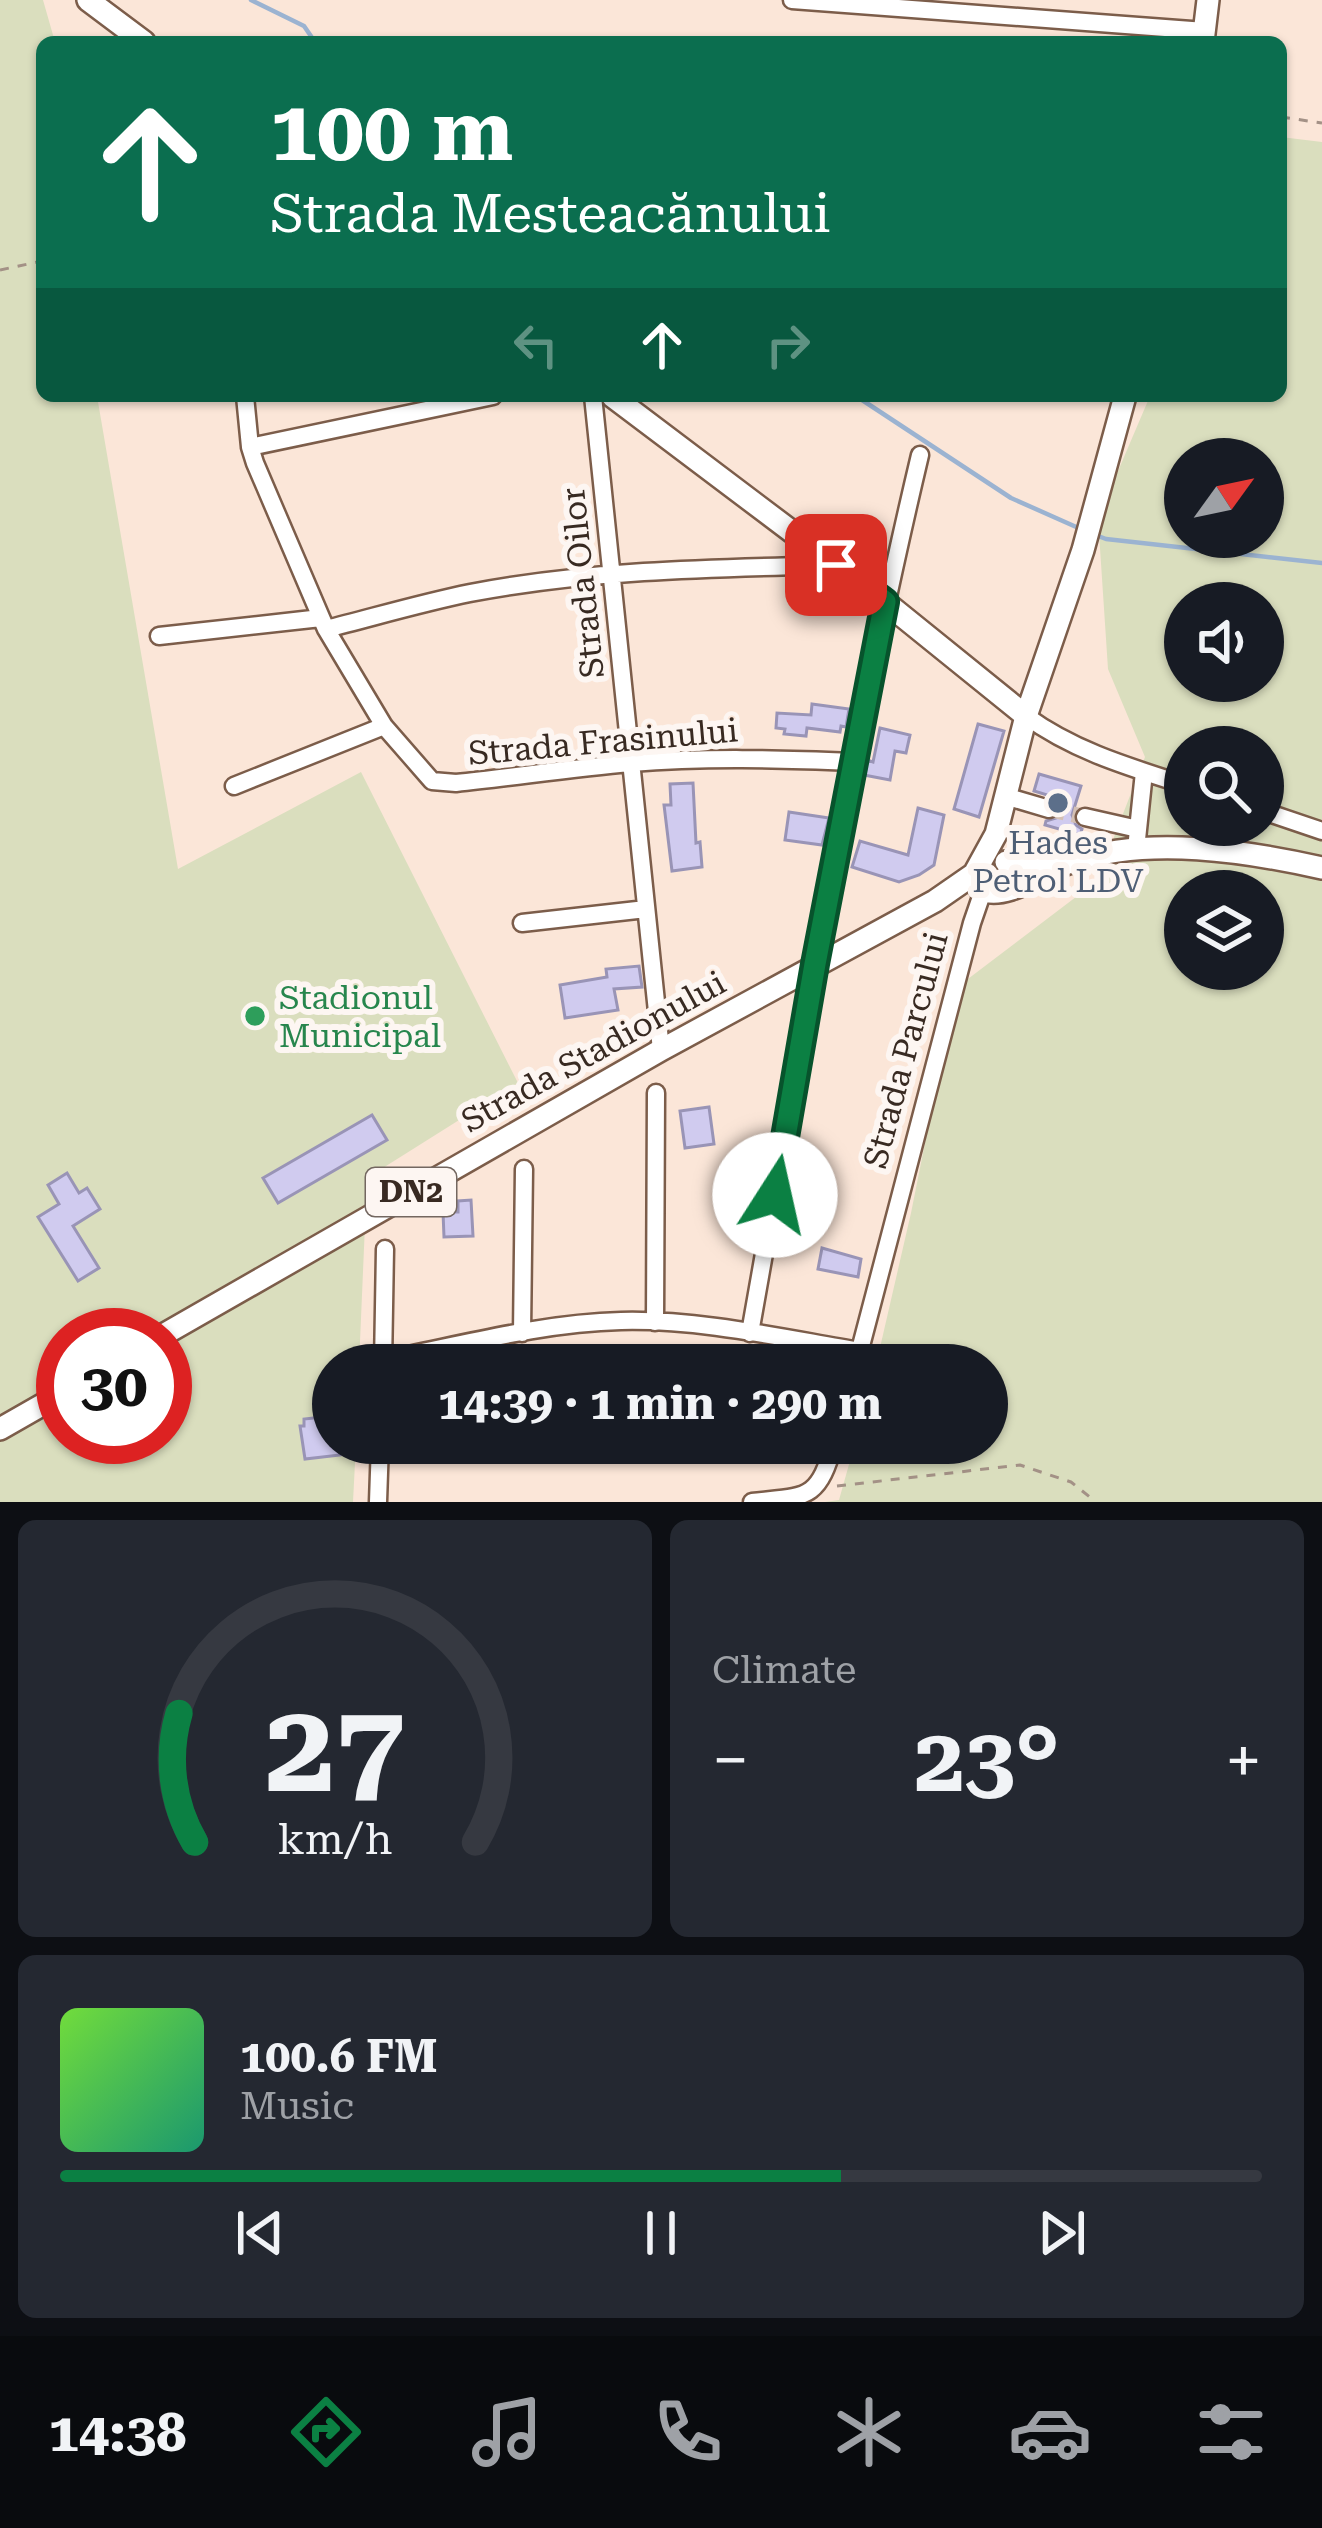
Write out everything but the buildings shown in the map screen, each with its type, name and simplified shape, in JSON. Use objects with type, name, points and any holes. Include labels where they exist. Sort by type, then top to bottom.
[{"type":"main road","points":[[88,0],[135,36]]},
{"type":"main road","points":[[1200,36],[1208,0]]},
{"type":"main road","points":[[620,402],[885,602],[1026,716]]},
{"type":"main road","name":"Strada Parcului","points":[[990,875],[1026,716],[1083,550],[1123,402]]},
{"type":"main road","name":"DN2","points":[[990,875],[1068,862],[1137,839],[1322,868]]},
{"type":"main road","name":"Strada Stadionului","points":[[192,1318],[815,964],[990,875]]},
{"type":"main road","points":[[0,1429],[36,1408]]},
{"type":"street","points":[[792,0],[1179,36]]},
{"type":"street","name":"Strada Frasinului","points":[[246,402],[250,447],[324,623],[384,726],[421,771],[438,783],[631,763],[758,758],[854,762]]},
{"type":"street","points":[[250,447],[464,402]]},
{"type":"street","name":"Strada Oilor","points":[[594,402],[661,1050]]},
{"type":"street","points":[[750,1333],[854,762],[920,455]]},
{"type":"street","points":[[159,636],[324,623],[469,594],[612,574],[836,565]]},
{"type":"street","points":[[1026,716],[1090,753],[1164,778]]},
{"type":"street","points":[[233,786],[384,726]]},
{"type":"street","points":[[1085,817],[1137,839],[1144,772]]},
{"type":"street","points":[[1005,796],[1049,808]]},
{"type":"street","points":[[1284,818],[1322,831]]},
{"type":"street","name":"Strada Parcului","points":[[862,1344],[972,922],[990,875]]},
{"type":"street","points":[[522,923],[646,909]]},
{"type":"street","points":[[655,1322],[656,1094]]},
{"type":"street","points":[[522,1333],[524,1169]]},
{"type":"street","points":[[383,1344],[385,1249]]},
{"type":"street","points":[[471,1344],[590,1323],[655,1322],[750,1333],[798,1344]]},
{"type":"street","points":[[378,1502],[379,1464]]},
{"type":"street","points":[[752,1502],[802,1496],[817,1486],[828,1464]]},
{"type":"path","points":[[1287,118],[1322,123]]},
{"type":"path","points":[[0,270],[36,262]]},
{"type":"path","points":[[817,1486],[1020,1466],[1070,1482],[1096,1502]]},
{"type":"green space","points":[[0,0],[43,0],[53,36],[36,36],[36,402],[98,402],[178,869],[361,772],[518,1083],[367,1178],[360,1344],[312,1344],[312,1464],[355,1464],[353,1502],[0,1502]]},
{"type":"green space","points":[[1287,138],[1322,142],[1322,1502],[825,1502],[839,1500],[849,1464],[1008,1464],[1008,1344],[881,1344],[956,988],[1097,881],[1145,757],[1108,669],[1098,518],[1147,402],[1287,402]]},
{"type":"waterway","points":[[251,0],[304,26],[311,36]]},
{"type":"waterway","points":[[865,402],[1011,498],[1083,530]]},
{"type":"waterway","points":[[1093,534],[1322,563]]},
{"type":"tunnel","points":[[1049,809],[1085,817]]},
{"type":"place","name":"Hades Petrol LDV","points":[[1058,803]]},
{"type":"place","name":"Stadionul Municipal","points":[[255,1016]]},
{"type":"route","points":[[775,1195],[885,602],[836,565]]}]
